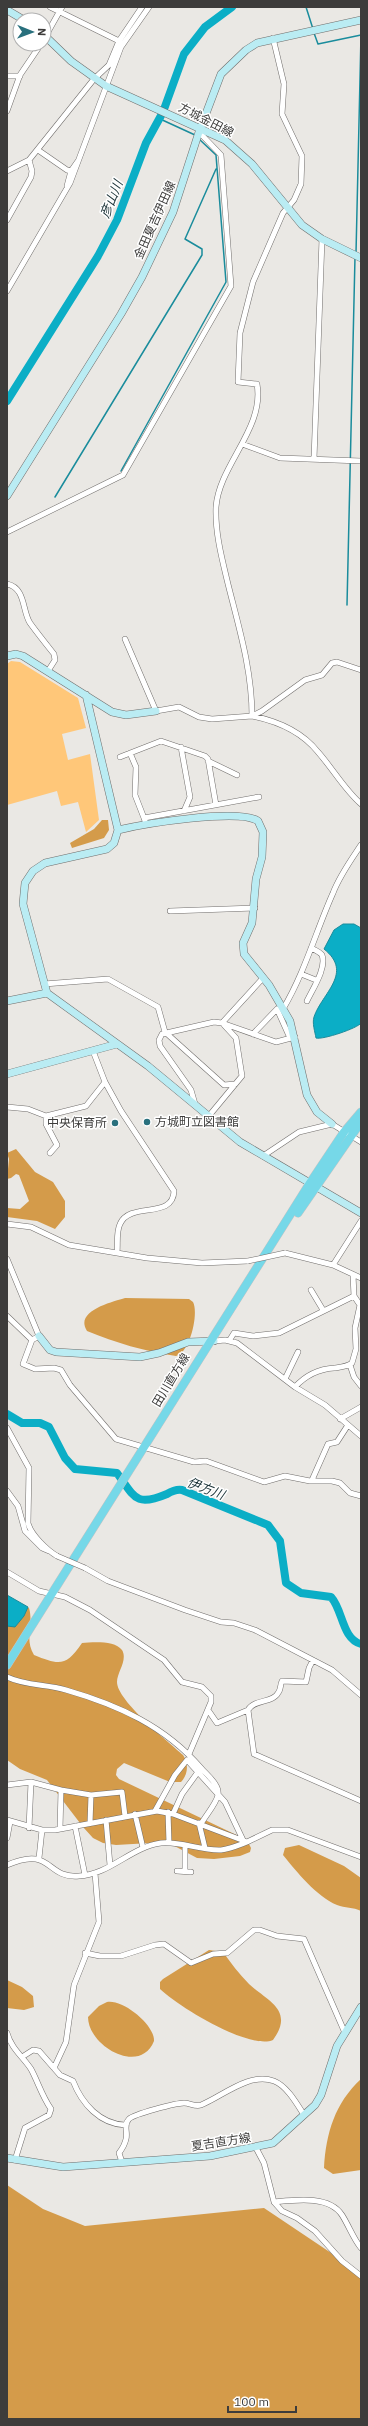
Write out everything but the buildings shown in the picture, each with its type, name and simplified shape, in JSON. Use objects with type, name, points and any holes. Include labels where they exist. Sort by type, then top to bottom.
[{"type":"main road","name":"田川直方線","points":[[7,1665],[120,1490],[212,1341],[312,1185],[361,1112]]},
{"type":"main road","name":"田川直方線","points":[[347,1134],[361,1122]]},
{"type":"main road","name":"田川直方線","points":[[7,1672],[54,1594]]},
{"type":"street","points":[[50,7],[61,9],[120,41]]},
{"type":"street","points":[[8,169],[29,160],[38,150],[94,79],[109,65],[120,41],[145,8]]},
{"type":"street","points":[[7,291],[67,188],[108,87],[122,47],[145,8]]},
{"type":"street","points":[[52,25],[61,9]]},
{"type":"street","name":"金田夏吉伊田線","points":[[7,496],[121,314],[142,277],[173,212],[199,128],[221,74],[246,50],[257,43],[273,38],[361,20]]},
{"type":"street","points":[[252,716],[252,687],[247,658],[216,528],[218,495],[253,420],[258,395],[257,384],[238,382],[238,353],[245,306],[253,282],[283,213],[294,200],[301,184],[303,164],[302,156],[293,133],[282,114],[284,84],[273,38]]},
{"type":"street","name":"方城金田線","points":[[52,44],[71,62],[94,79],[108,87],[199,128],[235,147],[302,225],[322,238],[361,258]]},
{"type":"street","points":[[7,111],[20,76],[36,52]]},
{"type":"street","points":[[7,76],[20,76]]},
{"type":"street","points":[[7,532],[123,475],[231,286],[220,155],[199,128]]},
{"type":"street","points":[[38,150],[71,171]]},
{"type":"street","points":[[7,220],[31,178],[32,171],[29,160]]},
{"type":"street","points":[[67,188],[66,185],[71,171],[77,161],[79,161]]},
{"type":"street","points":[[314,459],[322,238]]},
{"type":"street","points":[[242,444],[272,456],[361,461]]},
{"type":"street","points":[[7,584],[17,591],[23,598],[29,622],[54,654],[55,660],[48,671]]},
{"type":"street","points":[[125,639],[156,711]]},
{"type":"street","points":[[7,656],[20,655],[119,715],[179,707],[199,717],[212,720],[252,716],[268,719],[300,734],[318,751],[348,793],[361,804]]},
{"type":"street","points":[[252,716],[262,711],[305,680],[322,675],[332,662],[337,662],[361,670]]},
{"type":"street","points":[[86,694],[118,830],[114,843],[107,849],[45,863],[33,871],[25,883],[23,904],[47,992],[118,1044],[195,1104],[208,1117],[240,1142],[361,1213]]},
{"type":"street","points":[[120,757],[161,741],[206,756],[216,805]]},
{"type":"street","points":[[181,747],[190,797],[184,811]]},
{"type":"street","points":[[130,753],[136,767],[135,795],[145,821]]},
{"type":"street","points":[[208,761],[237,775]]},
{"type":"street","points":[[118,830],[184,811],[258,797]]},
{"type":"street","points":[[145,821],[242,815],[258,820],[263,832],[262,857],[256,879],[255,908],[252,922],[245,937],[243,949],[247,959],[263,978],[283,1009],[307,1095],[317,1112],[332,1124],[361,1142]]},
{"type":"street","points":[[283,1009],[301,974],[333,892],[361,845]]},
{"type":"street","points":[[170,911],[255,908]]},
{"type":"street","points":[[306,1001],[320,972],[322,957],[321,953],[311,948]]},
{"type":"street","points":[[301,974],[316,980]]},
{"type":"street","points":[[222,1023],[263,978]]},
{"type":"street","points":[[44,984],[108,979],[155,1004],[160,1010],[165,1032],[224,1085],[235,1084]]},
{"type":"street","points":[[7,1002],[47,992]]},
{"type":"street","points":[[253,1034],[277,1009],[292,1038]]},
{"type":"street","points":[[195,1104],[191,1090],[160,1046],[159,1040],[165,1032],[206,1023],[222,1023],[276,1042],[292,1038]]},
{"type":"street","points":[[208,1117],[243,1072],[238,1046],[229,1029],[222,1023]]},
{"type":"street","points":[[7,1074],[118,1044]]},
{"type":"street","points":[[92,1051],[105,1082],[174,1191],[173,1200],[168,1205],[131,1214],[123,1220],[120,1225],[117,1252]]},
{"type":"street","points":[[7,1107],[28,1110],[46,1116],[86,1106],[105,1082]]},
{"type":"street","points":[[46,1116],[46,1124],[57,1145],[50,1153]]},
{"type":"street","points":[[262,1156],[299,1132],[332,1124]]},
{"type":"street","points":[[333,1265],[361,1221]]},
{"type":"street","points":[[7,1224],[31,1227],[69,1245],[147,1258],[202,1263],[248,1261],[285,1253],[333,1265],[361,1278]]},
{"type":"street","points":[[7,1259],[39,1336],[50,1350],[56,1352],[140,1357],[159,1353],[188,1342],[229,1341],[237,1344],[285,1379],[325,1405],[361,1436]]},
{"type":"street","points":[[296,1386],[306,1376],[352,1364],[356,1349],[355,1328],[360,1305],[354,1296],[353,1275]]},
{"type":"street","points":[[311,1290],[323,1310]]},
{"type":"street","points":[[229,1341],[234,1333],[238,1332],[253,1336],[279,1334],[307,1321],[323,1310],[354,1296]]},
{"type":"street","points":[[7,1316],[32,1340]]},
{"type":"street","points":[[39,1336],[32,1340],[23,1364],[35,1369],[58,1368],[114,1437],[194,1462],[206,1461],[264,1482],[286,1476],[336,1482],[350,1493],[361,1496]]},
{"type":"street","points":[[285,1379],[298,1352]]},
{"type":"street","points":[[350,1365],[361,1386]]},
{"type":"street","points":[[340,1419],[361,1407]]},
{"type":"street","points":[[312,1480],[328,1444],[337,1442],[348,1425]]},
{"type":"street","points":[[7,1428],[29,1468],[29,1529],[50,1552]]},
{"type":"street","points":[[7,1491],[18,1506],[25,1531],[42,1548],[85,1568],[108,1581],[185,1610],[221,1622],[234,1623],[255,1630],[332,1670],[361,1695]]},
{"type":"street","points":[[7,1572],[39,1591],[54,1594],[90,1610],[127,1637],[149,1649],[164,1660],[182,1682],[202,1687],[211,1696],[208,1710],[189,1754]]},
{"type":"street","points":[[208,1710],[217,1723],[248,1710],[250,1706],[278,1694],[282,1681],[306,1682],[309,1668],[314,1660]]},
{"type":"street","points":[[7,1677],[22,1684],[66,1690],[128,1711],[151,1724],[189,1754],[218,1787],[218,1795],[200,1824],[205,1848]]},
{"type":"street","points":[[248,1710],[254,1754],[360,1798]]},
{"type":"street","points":[[155,1811],[175,1775],[188,1760],[225,1802],[245,1841]]},
{"type":"street","points":[[169,1843],[171,1813],[182,1794],[198,1772]]},
{"type":"street","points":[[29,1828],[31,1782]]},
{"type":"street","points":[[7,1785],[31,1782],[62,1790],[91,1795],[122,1792],[124,1816]]},
{"type":"street","points":[[60,1829],[62,1790]]},
{"type":"street","points":[[90,1823],[91,1795]]},
{"type":"street","points":[[7,1838],[9,1821],[29,1828],[42,1830],[60,1829],[155,1811],[171,1813],[245,1841]]},
{"type":"street","points":[[135,1814],[143,1848]]},
{"type":"street","points":[[106,1820],[110,1865]]},
{"type":"street","points":[[75,1826],[86,1875]]},
{"type":"street","points":[[39,1858],[42,1830]]},
{"type":"street","points":[[7,1865],[25,1858],[39,1858],[65,1875],[86,1875],[95,1873],[143,1848],[160,1843],[225,1849],[272,1830],[288,1830],[361,1857]]},
{"type":"street","points":[[185,1871],[186,1845]]},
{"type":"street","points":[[177,1871],[192,1872]]},
{"type":"street","points":[[54,2068],[66,2042],[74,1985],[85,1953],[99,1922],[95,1873]]},
{"type":"street","points":[[85,1953],[100,1956],[121,1956],[155,1944],[164,1944],[191,1964],[213,1954],[227,1953],[254,1930],[260,1930],[278,1936],[304,1939],[345,2032]]},
{"type":"street","name":"夏吉直方線","points":[[7,2158],[63,2166],[210,2156],[256,2148],[273,2143],[304,2115],[321,2095],[337,2046],[361,2007]]},
{"type":"street","points":[[7,2034],[13,2047],[22,2057],[51,2109],[49,2115],[25,2128],[15,2160]]},
{"type":"street","points":[[22,2057],[33,2050],[39,2051],[60,2075],[73,2081],[78,2095],[105,2121],[125,2125]]},
{"type":"street","points":[[122,2162],[119,2153],[126,2139],[125,2125],[129,2119],[137,2115],[182,2103],[195,2106],[201,2105],[218,2095],[260,2078],[275,2082],[283,2088],[304,2115]]},
{"type":"street","points":[[256,2148],[264,2163],[274,2202],[282,2212],[315,2231],[342,2262],[361,2276]]},
{"type":"street","points":[[274,2202],[316,2201],[334,2206],[342,2215],[351,2234],[361,2248]]},
{"type":"shaded area","points":[[11,661],[20,662],[78,698],[86,728],[62,734],[68,760],[90,754],[99,820],[86,832],[78,802],[61,806],[57,791],[7,805],[7,664]]},
{"type":"shaded area","points":[[102,820],[108,820],[109,830],[104,838],[72,848],[70,843],[94,829]]},
{"type":"shaded area","points":[[16,1149],[35,1172],[53,1182],[65,1201],[65,1217],[55,1229],[37,1221],[7,1217],[7,1208],[20,1209],[29,1201],[19,1175],[16,1174],[7,1179],[9,1159],[7,1153]]},
{"type":"shaded area","points":[[125,1298],[189,1299],[193,1302],[195,1307],[195,1315],[192,1332],[185,1348],[181,1353],[176,1356],[141,1349],[119,1343],[87,1331],[84,1324],[90,1313],[96,1308]]},
{"type":"shaded area","points":[[7,1598],[29,1608],[29,1638],[34,1655],[50,1661],[61,1662],[71,1656],[82,1643],[91,1642],[109,1643],[119,1647],[122,1650],[124,1658],[117,1678],[119,1690],[134,1710],[183,1755],[187,1769],[181,1782],[170,1782],[124,1763],[117,1769],[116,1775],[119,1779],[247,1840],[251,1848],[250,1852],[240,1856],[214,1859],[197,1858],[167,1842],[116,1845],[103,1843],[93,1838],[83,1827],[47,1780],[20,1769],[7,1760]]},
{"type":"shaded area","points":[[299,1845],[344,1866],[361,1878],[361,1911],[337,1905],[314,1890],[283,1855],[285,1848]]},
{"type":"shaded area","points":[[209,1950],[223,1952],[245,1980],[276,2007],[280,2014],[281,2021],[279,2030],[273,2040],[262,2041],[248,2039],[232,2033],[198,2016],[169,1997],[160,1989],[160,1982],[163,1979]]},
{"type":"shaded area","points":[[7,1980],[22,1987],[33,1996],[34,2007],[24,2010],[7,2008]]},
{"type":"shaded area","points":[[107,2002],[114,2002],[129,2009],[144,2021],[153,2035],[154,2041],[147,2051],[138,2056],[127,2056],[116,2053],[105,2047],[96,2038],[90,2028],[88,2017],[99,2006]]},
{"type":"shaded area","points":[[361,2079],[361,2170],[333,2174],[324,2168],[330,2131],[338,2108],[352,2088]]},
{"type":"shaded area","points":[[7,2185],[43,2209],[85,2226],[264,2208],[361,2273],[361,2419],[7,2419]]},
{"type":"water","points":[[343,924],[354,924],[361,928],[361,1023],[354,1028],[340,1033],[316,1038],[313,1019],[329,991],[336,975],[336,966],[333,958],[324,949],[334,930]]},
{"type":"water","points":[[7,1595],[28,1607],[24,1616],[15,1627],[7,1626]]},
{"type":"waterway","name":"彦山川","points":[[7,401],[98,256],[117,220],[146,143],[163,112],[184,54],[205,27],[232,7]]},
{"type":"waterway","points":[[306,7],[313,29]]},
{"type":"waterway","points":[[314,33],[318,44],[361,35],[356,253]]},
{"type":"waterway","points":[[158,118],[195,135]]},
{"type":"waterway","points":[[121,471],[226,282],[216,155],[199,139]]},
{"type":"waterway","points":[[55,497],[202,255],[202,249],[185,239],[216,169]]},
{"type":"waterway","points":[[347,605],[355,257]]},
{"type":"waterway","name":"伊方川","points":[[7,1414],[22,1423],[40,1423],[49,1427],[65,1458],[75,1469],[117,1473],[128,1489],[137,1498],[149,1500],[174,1490],[182,1490],[268,1525],[280,1541],[286,1583],[301,1593],[331,1597],[338,1609],[346,1630],[355,1641],[361,1644]]},
{"type":"place","name":"方城町立図書館","points":[[147,1122]]},
{"type":"place","name":"中央保育所","points":[[115,1123]]}]
